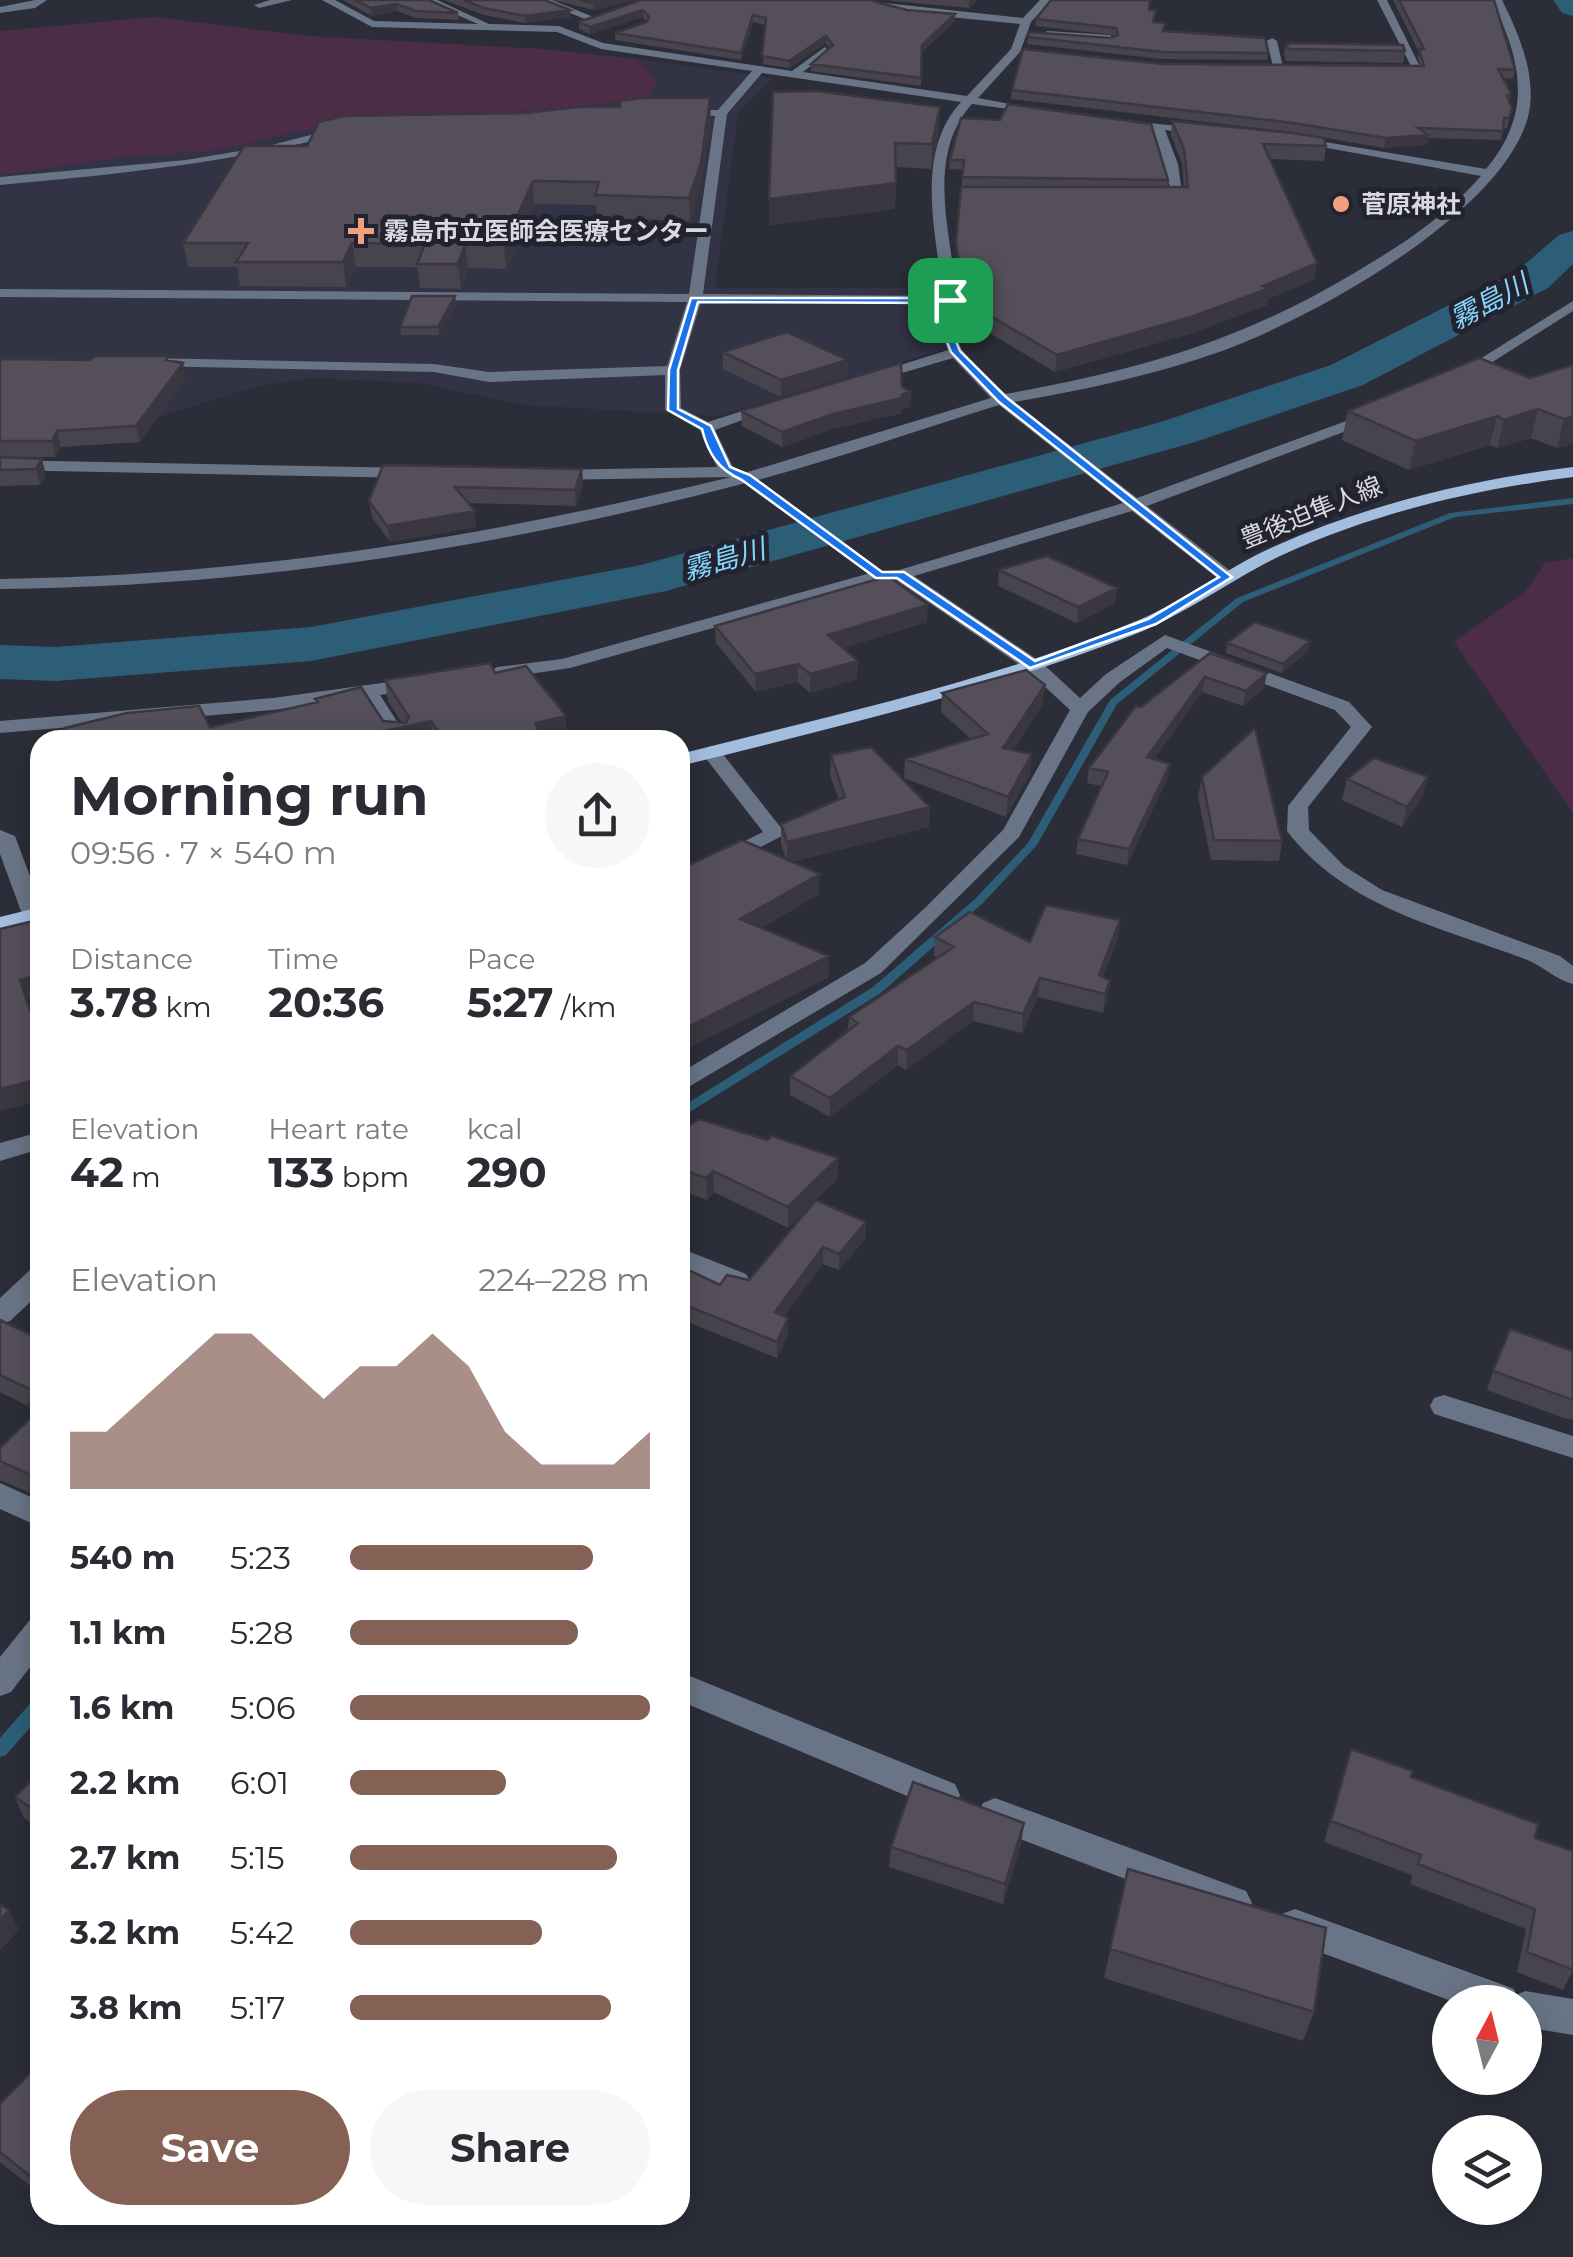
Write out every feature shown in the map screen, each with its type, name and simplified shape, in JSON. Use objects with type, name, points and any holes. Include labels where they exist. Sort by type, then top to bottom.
[{"type":"main road","name":"豊後迫隼人線","points":[[690,757],[940,695],[1034,666],[1152,621],[1280,550],[1380,512],[1443,493],[1573,472]]},
{"type":"main road","points":[[0,924],[30,922]]},
{"type":"street","points":[[0,10],[32,6],[42,0]]},
{"type":"street","points":[[259,5],[287,0]]},
{"type":"street","points":[[327,0],[372,24],[559,29],[610,12]]},
{"type":"street","points":[[428,0],[499,28]]},
{"type":"street","points":[[543,0],[591,18]]},
{"type":"street","points":[[862,0],[1110,38]]},
{"type":"street","points":[[1046,0],[1024,27],[1016,50],[969,100],[944,139],[938,194],[950,300],[950,337],[956,352],[1002,400],[1226,577]]},
{"type":"street","points":[[1382,0],[1418,68],[1383,70]]},
{"type":"street","points":[[0,584],[141,581],[374,556],[613,509],[746,478],[1002,400],[1137,372],[1222,346],[1328,296],[1407,244],[1492,174],[1505,158],[1522,120],[1525,91],[1516,36],[1498,0]]},
{"type":"street","points":[[559,29],[589,42],[758,71],[1044,111]]},
{"type":"street","points":[[589,42],[606,36]]},
{"type":"street","points":[[1272,40],[1278,67]]},
{"type":"street","points":[[792,76],[825,50]]},
{"type":"street","points":[[1016,50],[1034,52]]},
{"type":"street","points":[[798,59],[811,61]]},
{"type":"street","points":[[1258,67],[1295,68]]},
{"type":"street","points":[[758,71],[721,113],[694,300],[674,370],[673,410],[707,428],[792,400]]},
{"type":"street","points":[[663,113],[721,113]]},
{"type":"street","points":[[1101,119],[1227,132]]},
{"type":"street","points":[[934,124],[950,125]]},
{"type":"street","points":[[1151,198],[1179,197],[1158,127]]},
{"type":"street","points":[[0,181],[186,164],[264,150],[322,133],[360,129]]},
{"type":"street","points":[[1275,138],[1492,174]]},
{"type":"street","points":[[938,194],[956,194]]},
{"type":"street","points":[[0,293],[950,300]]},
{"type":"street","points":[[1442,384],[1573,305]]},
{"type":"street","points":[[844,385],[956,352]]},
{"type":"street","points":[[138,362],[434,368],[490,377],[674,370]]},
{"type":"street","points":[[485,675],[563,664],[1137,504],[1390,409]]},
{"type":"street","points":[[707,428],[711,444],[726,469]]},
{"type":"street","points":[[0,464],[432,473]]},
{"type":"street","points":[[532,475],[726,469],[746,478]]},
{"type":"street","points":[[890,575],[1034,666],[1080,709]]},
{"type":"street","points":[[690,1074],[873,968],[1012,833],[1080,709],[1113,678],[1165,641],[1342,706],[1362,727],[1298,806],[1298,831],[1336,871],[1374,895],[1552,961],[1573,976]]},
{"type":"street","points":[[0,727],[273,704],[446,680]]},
{"type":"street","points":[[368,691],[393,730]]},
{"type":"street","points":[[690,875],[775,834],[711,752]]},
{"type":"street","points":[[0,836],[4,836],[30,901]]},
{"type":"street","points":[[0,1152],[30,1143]]},
{"type":"street","points":[[690,1262],[736,1280]]},
{"type":"street","points":[[0,1314],[30,1287]]},
{"type":"street","points":[[1444,1406],[1573,1447]]},
{"type":"street","points":[[0,1496],[30,1510]]},
{"type":"street","points":[[0,1682],[30,1643]]},
{"type":"street","points":[[690,1690],[901,1779],[1455,1985]]},
{"type":"street","points":[[1542,2012],[1573,2017]]},
{"type":"path","points":[[746,478],[890,575]]},
{"type":"shaded area","points":[[154,17],[308,36],[543,49],[637,59],[657,80],[649,97],[564,109],[379,119],[296,132],[214,151],[126,157],[0,175],[0,31]]},
{"type":"shaded area","name":"霧島市立医師会医療センター","points":[[637,59],[773,78],[738,113],[715,288],[936,288],[946,349],[716,416],[525,405],[419,383],[313,378],[257,386],[135,425],[0,424],[0,175],[126,157],[214,151],[296,132],[379,119],[564,109],[657,80]]},
{"type":"shaded area","points":[[1573,558],[1573,813],[1454,642],[1526,591],[1545,563]]},
{"type":"building","points":[[355,0],[429,0],[458,13],[416,11],[396,4],[371,8]]},
{"type":"building","points":[[464,0],[545,0],[570,10],[525,16]]},
{"type":"building","points":[[641,0],[869,0],[907,10],[955,14],[922,45],[921,78],[811,64],[833,45],[826,36],[789,61],[762,56],[766,18],[753,15],[741,53],[615,33],[647,22],[649,17],[643,10],[590,27],[579,22]]},
{"type":"building","points":[[1051,0],[1150,0],[1149,10],[1156,10],[1153,22],[1165,23],[1163,31],[1265,38],[1268,53],[1162,52],[1028,37],[1029,32],[1110,38],[1118,35],[1116,28],[1036,19]]},
{"type":"building","points":[[1399,0],[1494,0],[1515,70],[1498,69],[1511,93],[1507,96],[1512,108],[1509,118],[1504,118],[1503,131],[1418,128],[1428,135],[1386,138],[1293,123],[1012,90],[1023,49],[1162,64],[1424,66],[1419,49],[1424,49]]},
{"type":"building","points":[[1286,43],[1403,45],[1405,51],[1288,49]]},
{"type":"building","points":[[817,91],[940,107],[932,144],[895,143],[896,183],[769,199],[773,92]]},
{"type":"building","points":[[710,98],[701,163],[689,198],[595,195],[599,182],[533,181],[504,245],[465,244],[458,264],[417,264],[425,244],[352,243],[343,262],[236,262],[248,243],[183,243],[244,146],[307,146],[319,122],[343,116],[620,107],[620,101]]},
{"type":"building","points":[[1008,104],[1151,124],[1168,180],[962,177],[964,160],[950,160],[961,118],[1000,120]]},
{"type":"building","points":[[1172,121],[1324,138],[1326,146],[1263,144],[1317,263],[1263,286],[1270,288],[1191,317],[1057,355],[989,315],[982,264],[959,264],[956,243],[961,187],[1188,187],[1184,149]]},
{"type":"building","points":[[412,296],[455,296],[438,327],[400,327]]},
{"type":"building","points":[[787,332],[848,360],[781,380],[723,352]]},
{"type":"building","points":[[96,356],[169,356],[166,360],[183,363],[136,426],[57,431],[52,441],[0,441],[0,359],[89,360]]},
{"type":"building","points":[[1479,358],[1530,378],[1573,365],[1573,417],[1564,419],[1538,409],[1504,420],[1497,416],[1416,441],[1348,411]]},
{"type":"building","points":[[901,363],[902,387],[911,392],[902,398],[833,414],[782,432],[741,411]]},
{"type":"building","points":[[0,457],[42,459],[36,469],[0,470]]},
{"type":"building","points":[[383,465],[582,469],[575,490],[455,487],[475,511],[387,526],[369,501]]},
{"type":"building","points":[[1047,556],[1117,588],[1078,607],[999,570]]},
{"type":"building","points":[[888,576],[928,605],[828,635],[858,661],[810,674],[798,664],[755,674],[715,626]]},
{"type":"building","points":[[1255,622],[1310,641],[1283,664],[1227,643]]},
{"type":"building","points":[[1210,653],[1267,673],[1246,691],[1205,677],[1147,757],[1170,764],[1129,849],[1078,839],[1108,772],[1089,768],[1136,706],[1141,707]]},
{"type":"building","points":[[490,663],[495,673],[526,666],[566,716],[536,723],[538,730],[437,730],[431,721],[389,730],[65,728],[127,713],[199,706],[210,727],[318,702],[315,699],[361,687],[383,721],[406,723],[409,717],[385,680]]},
{"type":"building","points":[[1026,670],[1045,685],[1003,748],[1032,754],[1008,797],[905,759],[988,734],[942,693]]},
{"type":"building","points":[[1255,728],[1282,841],[1214,840],[1202,777]]},
{"type":"building","points":[[871,747],[930,807],[787,842],[781,824],[845,797],[831,755]]},
{"type":"building","points":[[1374,758],[1428,777],[1407,807],[1347,779]]},
{"type":"building","points":[[742,840],[820,874],[740,919],[829,956],[690,1026],[690,864]]},
{"type":"building","points":[[1046,905],[1120,920],[1099,975],[1110,981],[1105,994],[1040,978],[1023,1014],[974,1002],[907,1050],[898,1046],[830,1098],[790,1076],[858,1023],[849,1017],[954,947],[935,937],[970,912],[1030,942]]},
{"type":"building","points":[[29,922],[30,978],[20,980],[30,1010],[30,1082],[0,1089],[0,929]]},
{"type":"building","points":[[699,1119],[767,1140],[772,1136],[838,1158],[788,1207],[713,1171],[706,1178],[690,1172],[690,1125]]},
{"type":"building","points":[[816,1200],[866,1222],[839,1254],[823,1247],[775,1312],[788,1318],[777,1342],[690,1307],[690,1271],[720,1285],[727,1275],[749,1280]]},
{"type":"building","points":[[0,1320],[30,1334],[30,1389],[0,1375]]},
{"type":"building","points":[[1510,1329],[1573,1351],[1573,1400],[1493,1371]]},
{"type":"building","points":[[30,1419],[30,1475],[0,1461],[0,1448]]},
{"type":"building","points":[[1351,1749],[1413,1771],[1411,1777],[1538,1824],[1535,1838],[1573,1851],[1573,1970],[1527,1952],[1535,1909],[1418,1864],[1421,1855],[1331,1821]]},
{"type":"building","points":[[30,1782],[30,1807],[15,1797]]},
{"type":"building","points":[[913,1782],[1024,1823],[1005,1884],[891,1847]]},
{"type":"building","points":[[1128,1869],[1326,1928],[1314,2012],[1110,1949]]},
{"type":"building","points":[[0,1904],[9,1910],[0,1920]]},
{"type":"building","points":[[30,2073],[30,2176],[0,2152],[0,2104]]},
{"type":"waterway","name":"霧島川","points":[[1568,0],[1573,7]]},
{"type":"waterway","name":"霧島川","points":[[0,662],[56,664],[311,644],[647,580],[1178,432],[1347,375],[1533,279],[1573,243]]},
{"type":"waterway","points":[[690,1108],[877,990],[979,901],[1032,845],[1113,702],[1240,600],[1453,515],[1573,501]]},
{"type":"waterway","points":[[0,1750],[30,1716]]},
{"type":"place","name":"菅原神社","points":[[1341,204]]},
{"type":"place","name":"霧島市立医師会医療センター","points":[[361,231]]},
{"type":"route","points":[[694,300],[950,300],[950,337],[956,352],[1002,400],[1226,577],[1152,621],[1034,666],[900,575],[880,576],[746,478],[726,469],[711,444],[707,428],[673,410],[674,370],[694,300]]}]
